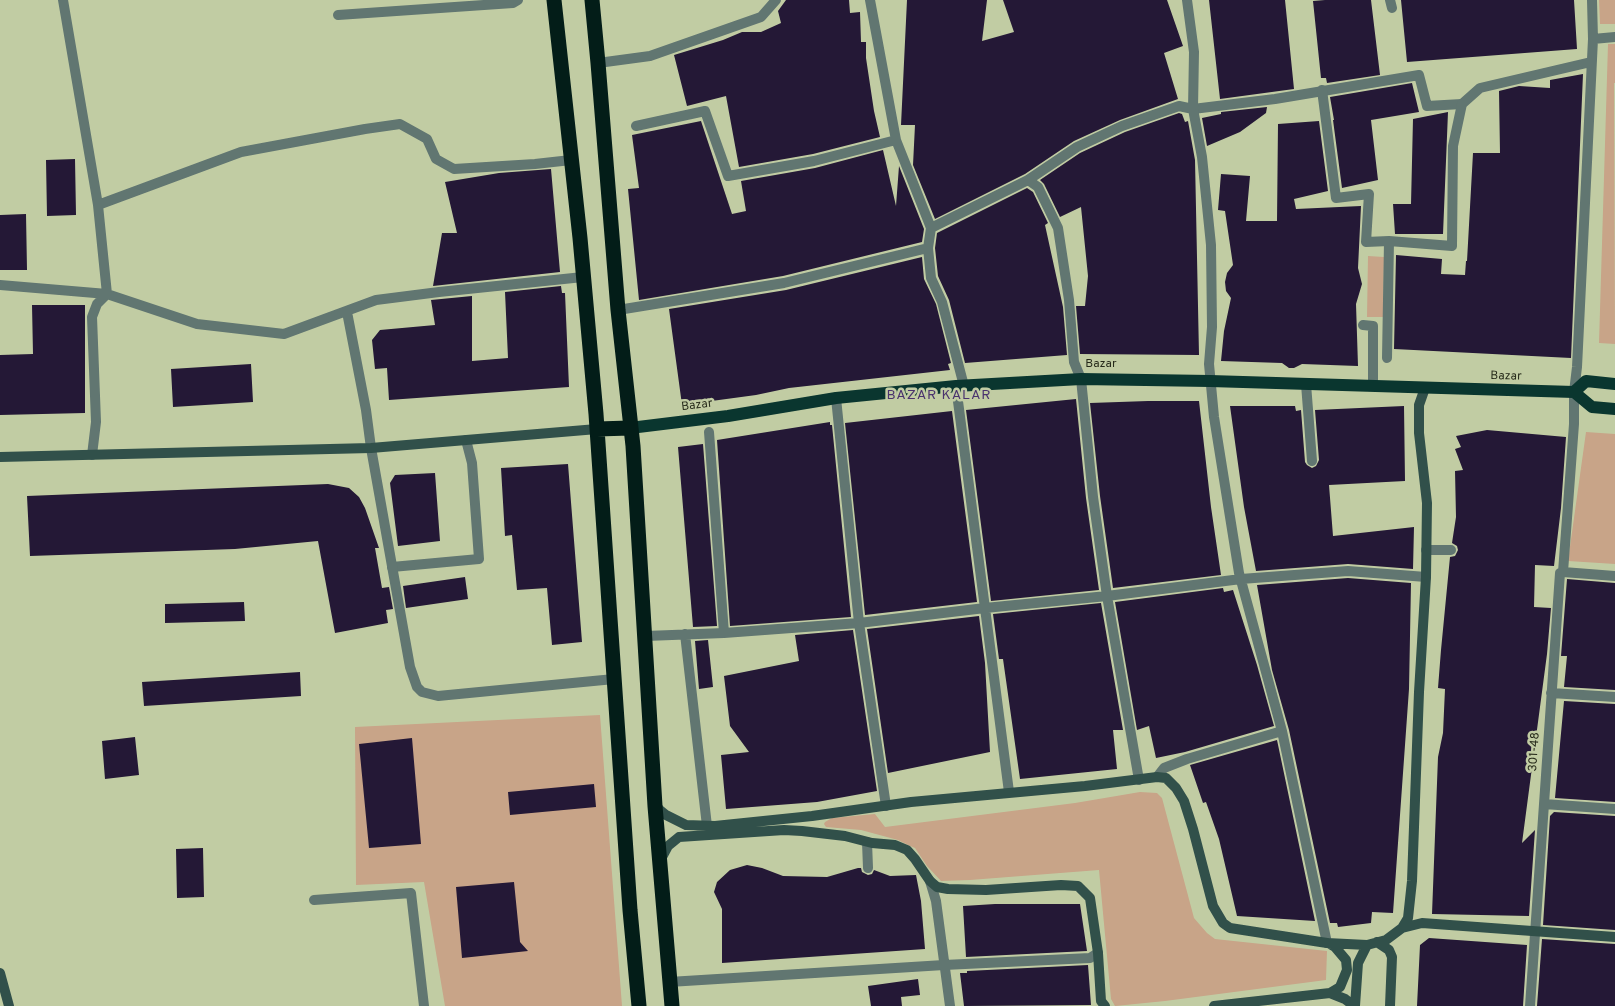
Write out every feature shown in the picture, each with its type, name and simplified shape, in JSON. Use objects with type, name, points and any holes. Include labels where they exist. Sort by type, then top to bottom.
[{"type":"highway","points":[[554,0],[584,277],[597,429],[630,910],[639,1006]]},
{"type":"highway","points":[[592,0],[618,310],[633,446],[656,806],[672,1006]]},
{"type":"highway","points":[[597,429],[630,428]]},
{"type":"main road","name":"Bazar","points":[[630,428],[728,416],[836,398],[960,386],[1081,379],[1373,385],[1574,392]]},
{"type":"main road","points":[[1614,382],[1586,381],[1574,392],[1592,407],[1615,409]]},
{"type":"street","points":[[63,0],[98,205],[107,294]]},
{"type":"street","points":[[338,15],[513,3],[518,0]]},
{"type":"street","points":[[598,63],[650,56],[761,17],[776,0]]},
{"type":"street","points":[[870,0],[896,140],[931,228],[928,248],[930,278],[942,302],[960,386],[985,608],[1009,792]]},
{"type":"street","points":[[1187,0],[1194,52],[1193,109],[1202,157],[1211,244],[1210,381],[1214,417],[1241,579],[1282,731],[1328,942],[1342,954],[1346,960],[1347,970],[1340,987],[1330,993],[1214,1006]]},
{"type":"street","name":"301-48","points":[[1530,1006],[1551,693],[1574,424],[1574,392],[1577,367],[1593,38],[1592,0]]},
{"type":"street","points":[[1593,38],[1615,37]]},
{"type":"street","points":[[1322,90],[1336,198],[1369,194],[1366,242],[1452,246],[1453,146],[1462,104],[1480,88],[1591,62]]},
{"type":"street","points":[[931,228],[1028,180],[1076,147],[1122,126],[1179,106],[1193,109],[1275,99],[1419,75],[1427,106],[1462,104]]},
{"type":"street","points":[[636,126],[705,111],[728,176],[814,161],[896,140]]},
{"type":"street","points":[[98,205],[241,152],[400,124],[427,139],[436,159],[454,169],[571,160]]},
{"type":"street","points":[[1028,180],[1038,187],[1058,228],[1069,300],[1074,362],[1081,379],[1093,497],[1107,596],[1139,780]]},
{"type":"street","points":[[1387,358],[1389,242]]},
{"type":"street","points":[[618,310],[784,283],[928,248]]},
{"type":"street","points":[[0,285],[107,294],[197,324],[284,334],[376,300],[584,277]]},
{"type":"street","points":[[92,455],[96,422],[92,317],[97,304],[107,294]]},
{"type":"street","points":[[346,312],[366,410],[371,448],[413,679],[422,692],[429,695],[448,696],[614,679]]},
{"type":"street","points":[[1363,325],[1373,326],[1373,385]]},
{"type":"street","points":[[1306,384],[1312,461]]},
{"type":"street","points":[[656,806],[666,815],[686,825],[706,826],[812,816],[911,802],[1086,786],[1157,777],[1166,778],[1176,788],[1184,801],[1213,906],[1223,923],[1230,928],[1328,942],[1372,943],[1386,940],[1402,928],[1408,918],[1412,881],[1419,692],[1426,577],[1427,503],[1419,433],[1419,405],[1425,388]]},
{"type":"street","points":[[836,398],[859,623],[886,806]]},
{"type":"street","points":[[0,457],[371,448],[597,429]]},
{"type":"street","points":[[709,432],[724,633]]},
{"type":"street","points":[[392,567],[479,559],[472,462],[466,440]]},
{"type":"street","points":[[1426,550],[1451,550]]},
{"type":"street","points":[[646,636],[724,633],[859,623],[1107,596],[1241,579],[1348,572],[1426,577]]},
{"type":"street","points":[[1561,572],[1615,576]]},
{"type":"street","points":[[685,634],[706,826]]},
{"type":"street","points":[[1551,693],[1615,697]]},
{"type":"street","points":[[1157,777],[1164,768],[1187,759],[1282,731]]},
{"type":"street","points":[[1544,804],[1615,809]]},
{"type":"street","points":[[812,816],[816,833]]},
{"type":"street","points":[[660,861],[668,846],[679,837],[784,830],[845,836],[867,842],[895,845],[907,850],[916,859],[925,875],[937,887],[986,890],[1061,885],[1078,886],[1090,898],[1098,953],[1102,1004]]},
{"type":"street","points":[[867,842],[868,868]]},
{"type":"street","points":[[930,881],[936,901],[950,1006]]},
{"type":"street","points":[[314,900],[411,893],[424,1006]]},
{"type":"street","points":[[1402,928],[1422,923],[1615,937]]},
{"type":"street","points":[[1354,1006],[1358,963],[1372,943]]},
{"type":"street","points":[[1372,943],[1389,950],[1392,957],[1390,1006]]},
{"type":"street","points":[[669,982],[1090,958],[1098,953]]},
{"type":"street","points":[[0,973],[9,1006]]},
{"type":"street","points":[[1330,993],[1345,998],[1354,1006]]},
{"type":"shaded area","points":[[1599,0],[1615,0],[1615,24],[1600,24]]},
{"type":"shaded area","points":[[1608,44],[1615,44],[1615,344],[1599,343]]},
{"type":"shaded area","points":[[1368,256],[1384,257],[1383,317],[1367,317]]},
{"type":"shaded area","points":[[1586,432],[1615,434],[1615,564],[1568,561]]},
{"type":"shaded area","points":[[600,715],[622,1006],[445,1006],[424,882],[356,885],[355,727]]},
{"type":"shaded area","points":[[1140,792],[1157,793],[1162,798],[1194,918],[1207,933],[1215,939],[1327,951],[1326,980],[1115,1006],[1111,999],[1099,870],[941,881],[927,866],[915,848],[898,840],[861,830],[826,827],[824,824],[832,818],[875,814],[885,827],[1075,803]]},
{"type":"building","points":[[786,0],[849,0],[850,13],[860,12],[861,42],[866,42],[866,58],[880,137],[813,154],[739,167],[726,96],[687,106],[674,55],[742,32],[761,32],[781,23],[778,11]]},
{"type":"building","points":[[907,0],[987,0],[982,41],[1014,32],[1003,0],[1167,0],[1183,46],[1164,53],[1178,99],[1120,120],[1074,141],[1025,174],[935,219],[913,165],[915,125],[901,125]]},
{"type":"building","points":[[1209,0],[1285,0],[1294,89],[1220,99]]},
{"type":"building","points":[[1371,0],[1380,75],[1327,83],[1326,78],[1321,78],[1313,1]]},
{"type":"building","points":[[1401,0],[1574,0],[1577,49],[1407,62]]},
{"type":"building","points":[[1583,74],[1571,358],[1394,349],[1396,255],[1442,259],[1441,274],[1465,275],[1473,153],[1500,153],[1499,91],[1519,86],[1550,88],[1550,80]]},
{"type":"building","points":[[1412,83],[1419,112],[1371,120],[1378,180],[1342,188],[1330,97]]},
{"type":"building","points":[[1267,107],[1266,113],[1240,132],[1207,146],[1202,118],[1221,114],[1221,112]]},
{"type":"building","points":[[1448,112],[1443,234],[1395,234],[1393,204],[1411,204],[1413,119]]},
{"type":"building","points":[[1179,113],[1182,114],[1185,122],[1188,121],[1195,160],[1199,355],[1080,354],[1076,306],[1085,306],[1088,276],[1081,207],[1060,217],[1044,184],[1040,180],[1080,153],[1125,132]]},
{"type":"building","points":[[701,121],[732,214],[746,211],[741,181],[815,168],[883,150],[896,206],[899,166],[924,229],[922,242],[783,276],[639,300],[628,189],[639,188],[632,135]]},
{"type":"building","points":[[1319,121],[1328,191],[1294,199],[1296,209],[1361,206],[1358,268],[1362,284],[1356,304],[1358,366],[1302,364],[1289,368],[1282,363],[1221,361],[1224,331],[1231,298],[1226,291],[1225,282],[1227,273],[1233,265],[1225,211],[1218,210],[1221,174],[1250,176],[1246,221],[1277,221],[1278,124]]},
{"type":"building","points":[[75,159],[76,215],[47,216],[46,160]]},
{"type":"building","points":[[551,169],[560,272],[433,286],[442,233],[457,233],[445,182],[499,173]]},
{"type":"building","points":[[1027,188],[1033,192],[1048,223],[1045,225],[1063,307],[1067,355],[965,363],[949,300],[938,276],[935,248],[937,233]]},
{"type":"building","points":[[26,214],[27,270],[0,270],[0,215]]},
{"type":"building","points":[[922,257],[924,279],[936,304],[951,363],[948,364],[950,370],[789,388],[756,395],[682,405],[669,309],[786,290]]},
{"type":"building","points":[[561,286],[562,293],[565,293],[569,387],[389,400],[387,368],[375,369],[372,340],[380,330],[435,325],[431,300],[472,296],[472,361],[508,358],[505,292]]},
{"type":"building","points":[[32,305],[85,305],[85,413],[0,415],[0,355],[33,354]]},
{"type":"building","points":[[251,364],[253,402],[173,407],[171,369]]},
{"type":"building","points":[[1076,399],[1086,498],[1099,590],[991,601],[966,410]]},
{"type":"building","points":[[1199,401],[1221,575],[1113,588],[1100,496],[1090,403]]},
{"type":"building","points":[[1230,406],[1295,406],[1296,411],[1301,410],[1305,462],[1312,468],[1316,466],[1319,460],[1315,410],[1404,406],[1405,481],[1329,485],[1333,536],[1414,527],[1413,569],[1348,564],[1256,571],[1244,507]]},
{"type":"building","points":[[952,411],[977,602],[865,615],[845,423]]},
{"type":"building","points":[[830,422],[830,425],[832,425],[851,617],[730,626],[717,440]]},
{"type":"building","points":[[1487,430],[1566,437],[1561,508],[1554,566],[1535,565],[1534,607],[1551,608],[1547,654],[1522,843],[1535,830],[1529,916],[1432,914],[1438,757],[1443,733],[1445,689],[1438,688],[1450,557],[1455,556],[1458,550],[1457,546],[1452,543],[1456,517],[1455,471],[1463,470],[1455,449],[1461,447],[1456,436]]},
{"type":"building","points":[[703,444],[717,626],[693,627],[678,447]]},
{"type":"building","points":[[568,464],[582,642],[552,645],[547,588],[517,590],[512,535],[505,536],[501,468]]},
{"type":"building","points":[[435,473],[440,541],[398,546],[390,483],[395,475]]},
{"type":"building","points":[[328,484],[349,488],[359,497],[365,508],[379,548],[375,548],[382,588],[389,587],[393,609],[386,610],[388,623],[335,633],[318,541],[235,549],[30,556],[27,496]]},
{"type":"building","points":[[465,577],[468,599],[406,608],[403,586]]},
{"type":"building","points":[[1348,578],[1411,583],[1409,689],[1393,913],[1372,912],[1371,923],[1338,927],[1337,923],[1330,923],[1289,730],[1272,670],[1257,585]]},
{"type":"building","points":[[1567,579],[1615,583],[1615,690],[1564,687],[1567,656],[1561,656]]},
{"type":"building","points":[[1223,588],[1224,592],[1233,590],[1274,726],[1185,752],[1156,758],[1149,726],[1137,730],[1115,602]]},
{"type":"building","points":[[244,602],[245,621],[165,623],[165,604]]},
{"type":"building","points":[[1101,603],[1123,730],[1113,730],[1117,769],[1020,779],[1003,659],[999,659],[993,614]]},
{"type":"building","points":[[979,616],[985,663],[990,752],[888,773],[867,629]]},
{"type":"building","points":[[853,630],[877,791],[817,802],[726,809],[721,755],[749,752],[730,726],[724,676],[799,661],[795,635]]},
{"type":"building","points":[[708,640],[713,687],[699,689],[695,641]]},
{"type":"building","points":[[300,672],[301,696],[144,706],[142,682]]},
{"type":"building","points":[[1564,701],[1615,704],[1615,802],[1555,798]]},
{"type":"building","points":[[135,737],[139,775],[105,779],[102,741]]},
{"type":"building","points":[[412,738],[421,844],[369,848],[359,744]]},
{"type":"building","points":[[1277,740],[1315,921],[1237,916],[1219,839],[1206,802],[1203,803],[1190,765]]},
{"type":"building","points":[[594,784],[596,807],[510,815],[508,792]]},
{"type":"building","points":[[1554,812],[1615,816],[1615,930],[1543,925],[1550,816]]},
{"type":"building","points":[[203,848],[204,897],[177,898],[176,849]]},
{"type":"building","points":[[747,865],[762,868],[783,876],[827,877],[858,868],[861,868],[862,872],[868,875],[872,874],[874,870],[890,876],[916,875],[921,901],[925,949],[722,963],[722,909],[714,892],[717,882],[730,870]]},
{"type":"building","points":[[514,882],[520,942],[528,951],[462,958],[456,887]]},
{"type":"building","points":[[1080,904],[1087,951],[966,957],[963,906]]},
{"type":"building","points":[[1429,938],[1527,945],[1523,1006],[1417,1006],[1420,945]]},
{"type":"building","points":[[1542,939],[1615,944],[1615,1006],[1537,1006]]},
{"type":"building","points":[[1088,965],[1091,1005],[964,1006],[960,973],[967,973],[967,971]]},
{"type":"building","points":[[918,979],[920,995],[901,997],[902,1006],[871,1006],[868,986]]},
{"type":"district","name":"BAZAR KALAR","points":[[939,396]]}]
